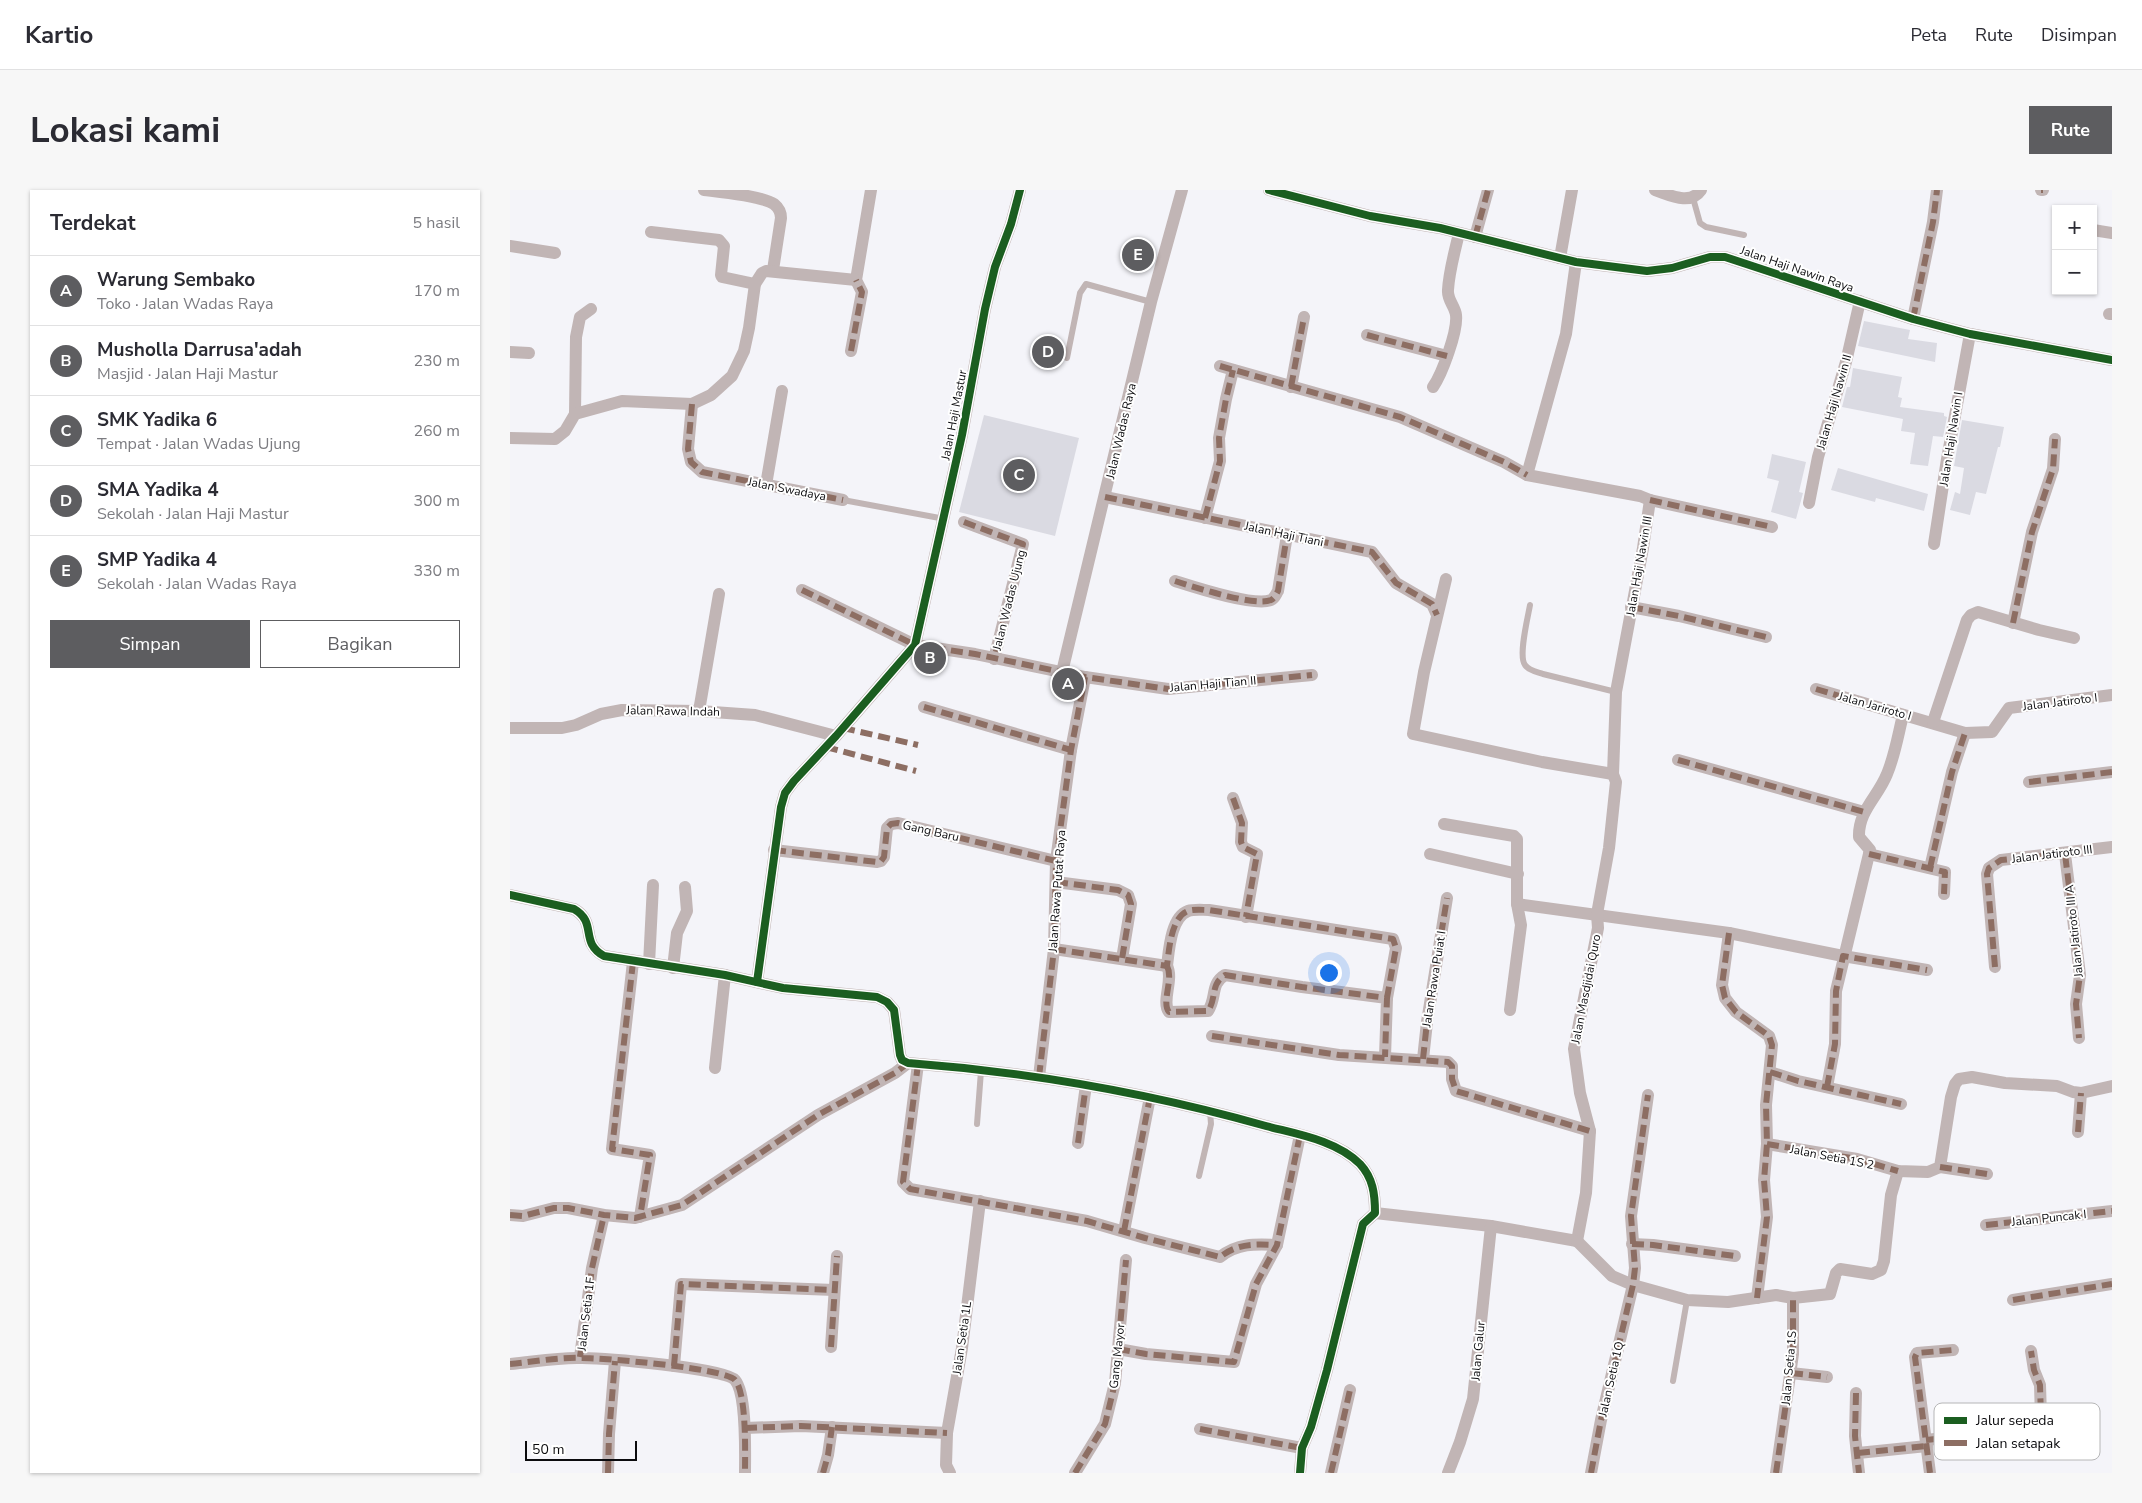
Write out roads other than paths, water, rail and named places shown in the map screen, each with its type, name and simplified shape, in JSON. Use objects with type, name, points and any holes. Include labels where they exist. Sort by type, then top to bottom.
[{"type":"street","points":[[704,190],[749,197],[776,206],[781,212],[781,218],[773,270]]},
{"type":"street","points":[[851,352],[862,292],[856,280],[871,190]]},
{"type":"street","name":"Jalan Haji Mastur","points":[[915,645],[962,435],[985,309],[995,267],[1011,224],[1020,190]]},
{"type":"street","name":"Jalan Wadas Raya","points":[[1062,672],[1151,302],[1182,190]]},
{"type":"street","name":"Jalan Haji Nawin Raya","points":[[1269,190],[1370,216],[1458,233],[1576,262],[1646,271],[1672,268],[1710,257],[1725,257],[1860,302],[1970,334],[2112,360]]},
{"type":"street","points":[[1475,237],[1488,190]]},
{"type":"street","points":[[1560,258],[1572,190]]},
{"type":"street","points":[[1655,190],[1684,199],[1697,194]]},
{"type":"street","points":[[1913,318],[1933,222],[1937,190]]},
{"type":"street","points":[[2097,231],[2112,233]]},
{"type":"street","points":[[650,232],[719,240],[724,246],[722,278],[755,284]]},
{"type":"street","points":[[1433,387],[1439,379],[1457,321],[1456,311],[1450,302],[1448,292],[1458,233]]},
{"type":"street","points":[[510,246],[555,253]]},
{"type":"street","points":[[1527,475],[1566,334],[1576,262]]},
{"type":"street","points":[[576,414],[622,401],[692,404],[712,394],[732,376],[746,344],[755,284],[762,273],[773,270],[856,280]]},
{"type":"street","name":"Jalan Haji Nawin II","points":[[1809,503],[1818,457],[1846,362],[1860,302]]},
{"type":"street","points":[[510,438],[555,439],[565,431],[576,414],[576,337],[580,317],[591,309]]},
{"type":"street","points":[[1291,387],[1304,317]]},
{"type":"street","name":"Jalan Haji Nawin I","points":[[1934,544],[1947,459],[1970,334]]},
{"type":"street","points":[[1367,335],[1447,356]]},
{"type":"street","points":[[510,352],[529,353]]},
{"type":"street","name":"Jalan Haji Nawin III","points":[[1220,366],[1400,417],[1504,462],[1527,475],[1640,496],[1650,500],[1616,692],[1613,774],[1616,782],[1609,848],[1598,914]]},
{"type":"street","points":[[1205,518],[1220,461],[1220,438],[1233,370]]},
{"type":"street","points":[[766,485],[782,391]]},
{"type":"street","name":"Jalan Swadaya","points":[[692,404],[688,448],[691,462],[702,472],[843,500]]},
{"type":"street","points":[[2013,622],[2032,532],[2054,469],[2055,439]]},
{"type":"street","name":"Jalan Haji Tiani","points":[[1105,496],[1372,552],[1396,583],[1432,604],[1438,615]]},
{"type":"street","points":[[1650,500],[1772,527]]},
{"type":"street","name":"Jalan Wadas Ujung","points":[[964,522],[1023,544],[994,659]]},
{"type":"street","points":[[1175,581],[1230,596],[1261,602],[1270,600],[1275,597],[1278,591],[1287,535]]},
{"type":"street","points":[[1446,580],[1424,672],[1413,734],[1542,762],[1613,774]]},
{"type":"street","name":"Jalan Haji Tian II","points":[[802,590],[915,645],[1085,677],[1168,689],[1312,675]]},
{"type":"street","points":[[699,711],[719,594]]},
{"type":"street","points":[[1631,607],[1680,616],[1766,637]]},
{"type":"street","points":[[1933,722],[1967,620],[1971,615],[1978,612],[2074,638]]},
{"type":"street","points":[[756,982],[774,850],[785,793],[915,645]]},
{"type":"street","name":"Jalan Rawa Putat Raya","points":[[1039,1077],[1054,949],[1056,861],[1071,750],[1085,677]]},
{"type":"street","name":"Jalan Jariroto I","points":[[1816,689],[1933,722]]},
{"type":"street","name":"Jalan Jatiroto I","points":[[1933,722],[1964,733],[1992,732],[2009,708],[2112,695]]},
{"type":"street","points":[[924,707],[1071,750]]},
{"type":"street","name":"Jalan Rawa Indah","points":[[510,728],[562,728],[576,726],[600,714],[622,710],[699,711],[755,715],[836,736]]},
{"type":"street","points":[[1827,1087],[1835,1044],[1836,991],[1870,850],[1859,837],[1860,823],[1864,812],[1886,778],[1903,715]]},
{"type":"street","points":[[1930,868],[1952,772],[1964,733]]},
{"type":"street","points":[[1678,760],[1864,812]]},
{"type":"street","points":[[2029,782],[2112,772]]},
{"type":"street","points":[[1233,798],[1242,823],[1241,842],[1243,847],[1257,854],[1246,917]]},
{"type":"street","name":"Gang Baru","points":[[774,850],[877,862],[881,861],[884,857],[887,828],[890,824],[898,822],[1056,861]]},
{"type":"street","points":[[1444,824],[1514,836],[1518,842],[1517,904],[1521,924],[1510,1010]]},
{"type":"street","name":"Jalan Jatiroto III","points":[[1995,967],[1987,874],[1993,863],[2001,860],[2112,847]]},
{"type":"street","points":[[1430,854],[1518,874]]},
{"type":"street","points":[[1869,854],[1945,872],[1944,894]]},
{"type":"street","name":"Jalan Jatiroto III A","points":[[2065,854],[2080,974],[2076,1004],[2080,1038]]},
{"type":"street","points":[[1056,882],[1118,890],[1128,895],[1131,904],[1122,959]]},
{"type":"street","points":[[648,964],[653,885]]},
{"type":"street","points":[[673,968],[677,933],[687,911],[685,887]]},
{"type":"street","points":[[510,895],[574,909],[582,914],[587,922],[591,944],[596,951],[604,956],[725,975],[783,988],[871,996],[887,1002],[894,1010],[902,1060],[913,1064],[1039,1077],[1210,1110],[1300,1135],[1338,1148],[1360,1164],[1369,1177],[1374,1192],[1374,1213],[1363,1224],[1327,1370],[1311,1427],[1302,1448],[1300,1473]]},
{"type":"street","name":"Jalan Rawa Puiat I","points":[[1423,1059],[1426,1022],[1447,898]]},
{"type":"street","points":[[1517,904],[1729,933],[1843,956],[1927,970]]},
{"type":"street","points":[[1385,1057],[1387,998],[1396,948],[1393,939],[1209,910],[1187,911],[1179,917],[1174,926],[1167,966],[1170,972],[1166,1006],[1169,1012],[1208,1011],[1211,1007],[1215,985],[1225,974],[1302,987],[1387,998]]},
{"type":"street","name":"Jalan Masdjidai Quro","points":[[1577,1241],[1586,1193],[1590,1132],[1580,1093],[1574,1048],[1598,928],[1598,914]]},
{"type":"street","points":[[1729,933],[1722,985],[1724,998],[1736,1012],[1769,1036],[1772,1045],[1766,1105],[1767,1144],[1764,1180],[1767,1217],[1757,1298]]},
{"type":"street","points":[[1054,949],[1167,966]]},
{"type":"street","points":[[633,962],[612,1149],[650,1155],[640,1217]]},
{"type":"street","points":[[715,1068],[725,975]]},
{"type":"street","points":[[1212,1036],[1339,1055],[1423,1059],[1451,1064],[1456,1091],[1590,1132]]},
{"type":"street","points":[[510,1215],[523,1216],[554,1208],[568,1208],[604,1215],[640,1217],[682,1206],[818,1115],[913,1064]]},
{"type":"street","points":[[913,1064],[903,1182],[910,1189],[1088,1220],[1220,1257],[1230,1250],[1250,1244],[1277,1245]]},
{"type":"street","points":[[1770,1072],[1798,1082],[1901,1104]]},
{"type":"street","points":[[1940,1167],[1951,1097],[1955,1084],[1959,1080],[1972,1077],[2005,1083],[2057,1086],[2081,1093],[2112,1086]]},
{"type":"street","points":[[1078,1143],[1086,1085]]},
{"type":"street","points":[[2078,1132],[2081,1093]]},
{"type":"street","name":"Jalan Setia 1Q","points":[[1591,1473],[1601,1420],[1633,1285],[1635,1268],[1631,1216],[1648,1095]]},
{"type":"street","points":[[1124,1231],[1150,1097]]},
{"type":"street","points":[[1118,1349],[1146,1354],[1234,1362],[1256,1284],[1277,1245],[1300,1135]]},
{"type":"street","name":"Jalan Setia 1S 2","points":[[1767,1144],[1857,1159],[1898,1171],[1928,1172],[1940,1167],[1987,1174]]},
{"type":"street","points":[[1374,1213],[1491,1226],[1577,1241],[1612,1276],[1633,1285],[1687,1300],[1728,1302],[1776,1295],[1793,1298],[1830,1294],[1836,1272],[1840,1269],[1872,1274],[1881,1270],[1891,1195],[1898,1171]]},
{"type":"street","name":"Jalan Setia 1L","points":[[950,1473],[946,1465],[947,1433],[962,1348],[980,1202]]},
{"type":"street","name":"Jalan Puncak I","points":[[1986,1224],[2112,1212]]},
{"type":"street","name":"Jalan Setia 1F","points":[[604,1215],[592,1268],[580,1358],[674,1366],[730,1376],[738,1385],[745,1428]]},
{"type":"street","name":"Jalan Galur","points":[[1448,1473],[1460,1442],[1473,1398],[1491,1226]]},
{"type":"street","points":[[1632,1244],[1735,1256]]},
{"type":"street","points":[[831,1346],[836,1256]]},
{"type":"street","name":"Gang Mayor","points":[[1075,1473],[1104,1424],[1115,1383],[1126,1260]]},
{"type":"street","points":[[674,1366],[681,1284],[834,1290]]},
{"type":"street","points":[[2013,1300],[2112,1284]]},
{"type":"street","name":"Jalan Setia 1S","points":[[1776,1473],[1793,1354],[1793,1298]]},
{"type":"street","points":[[1930,1473],[1915,1357],[1917,1354],[1953,1350]]},
{"type":"street","points":[[2031,1351],[2034,1370],[2040,1385],[2041,1403]]},
{"type":"street","points":[[510,1364],[580,1358]]},
{"type":"street","points":[[608,1473],[615,1361]]},
{"type":"street","points":[[1791,1373],[1827,1376]]},
{"type":"street","points":[[1331,1473],[1350,1390]]},
{"type":"street","points":[[1856,1393],[1855,1436],[1859,1473]]},
{"type":"street","points":[[745,1473],[745,1428],[801,1426],[947,1433]]},
{"type":"street","points":[[823,1473],[832,1427]]},
{"type":"street","points":[[1200,1429],[1302,1448]]},
{"type":"street","points":[[1858,1454],[1934,1442]]},
{"type":"lane","points":[[1697,194],[1700,223],[1706,227],[1744,235]]},
{"type":"lane","points":[[1067,358],[1080,293],[1086,284],[1151,302]]},
{"type":"lane","name":"Jalan Swadaya","points":[[843,500],[944,518]]},
{"type":"lane","points":[[1530,605],[1522,657],[1525,666],[1544,674],[1616,692]]},
{"type":"lane","points":[[977,1124],[982,1071]]},
{"type":"lane","points":[[1199,1176],[1211,1124],[1210,1110]]},
{"type":"lane","points":[[1673,1381],[1687,1300]]},
{"type":"place","name":"SMP Yadika 4","points":[[1138,255]]},
{"type":"place","name":"SMA Yadika 4","points":[[1048,352]]},
{"type":"place","name":"SMK Yadika 6","points":[[1019,475]]},
{"type":"place","name":"Musholla Darrusa'adah","points":[[930,658]]},
{"type":"place","name":"Warung Sembako","points":[[1068,684]]}]
